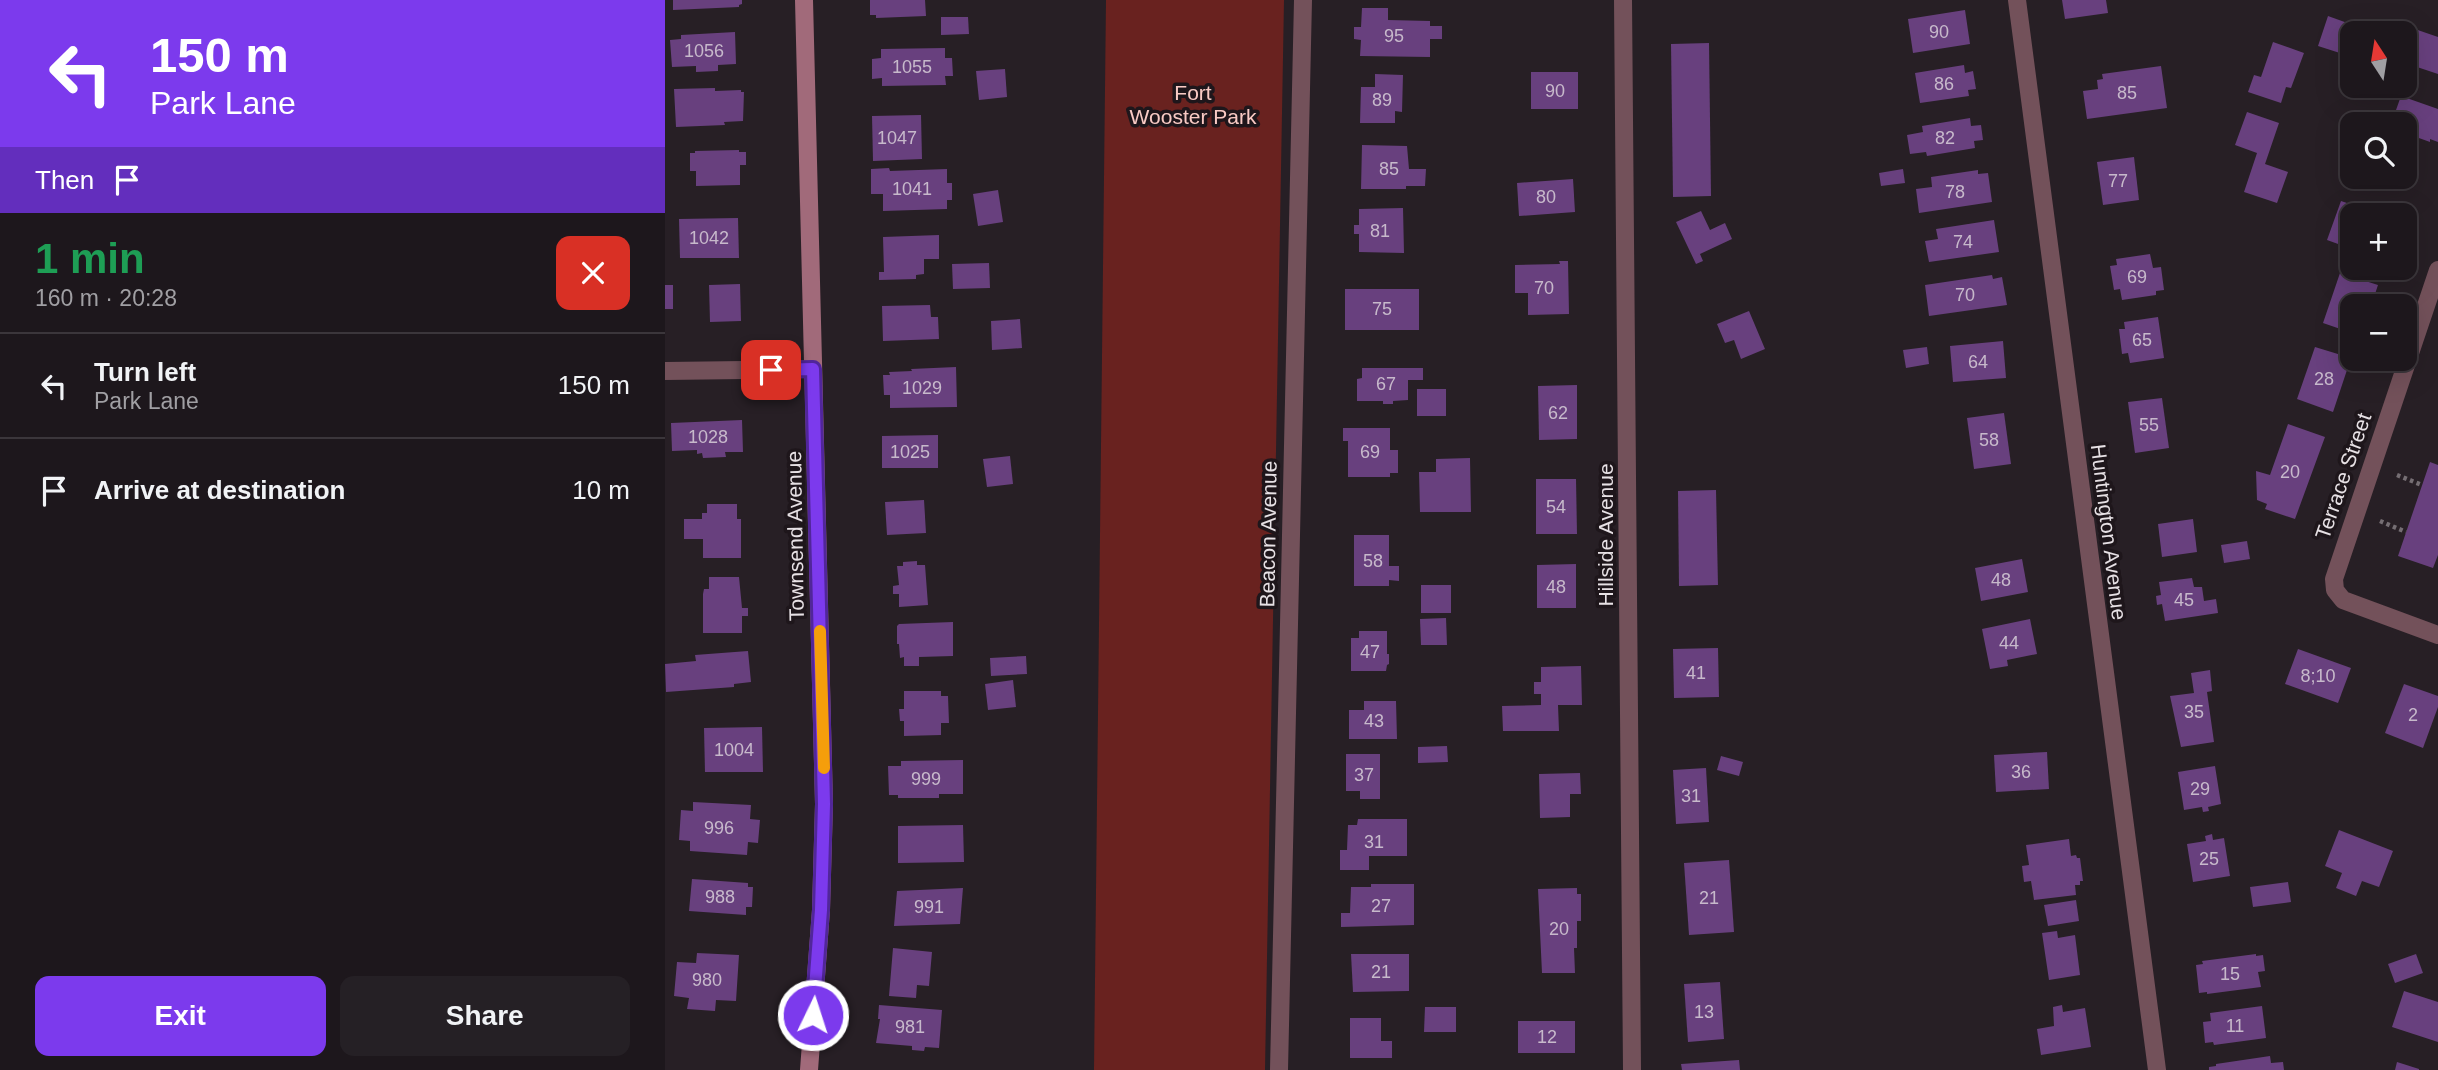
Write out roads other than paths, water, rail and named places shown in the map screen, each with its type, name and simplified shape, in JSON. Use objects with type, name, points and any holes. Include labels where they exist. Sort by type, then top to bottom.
[{"type":"main road","name":"Townsend Avenue","points":[[804,0],[824,804],[821,910],[809,1070]]},
{"type":"street","name":"Beacon Avenue","points":[[1279,1070],[1303,0]]},
{"type":"street","name":"Hillside Avenue","points":[[1623,0],[1632,1070]]},
{"type":"street","name":"Huntington Avenue","points":[[2017,0],[2157,1070]]},
{"type":"street","name":"Terrace Street","points":[[2438,270],[2334,579],[2335,590],[2343,600],[2438,635]]},
{"type":"street","points":[[665,371],[813,369]]},
{"type":"park label","name":"Fort Wooster Park","points":[[1193,104]]}]
